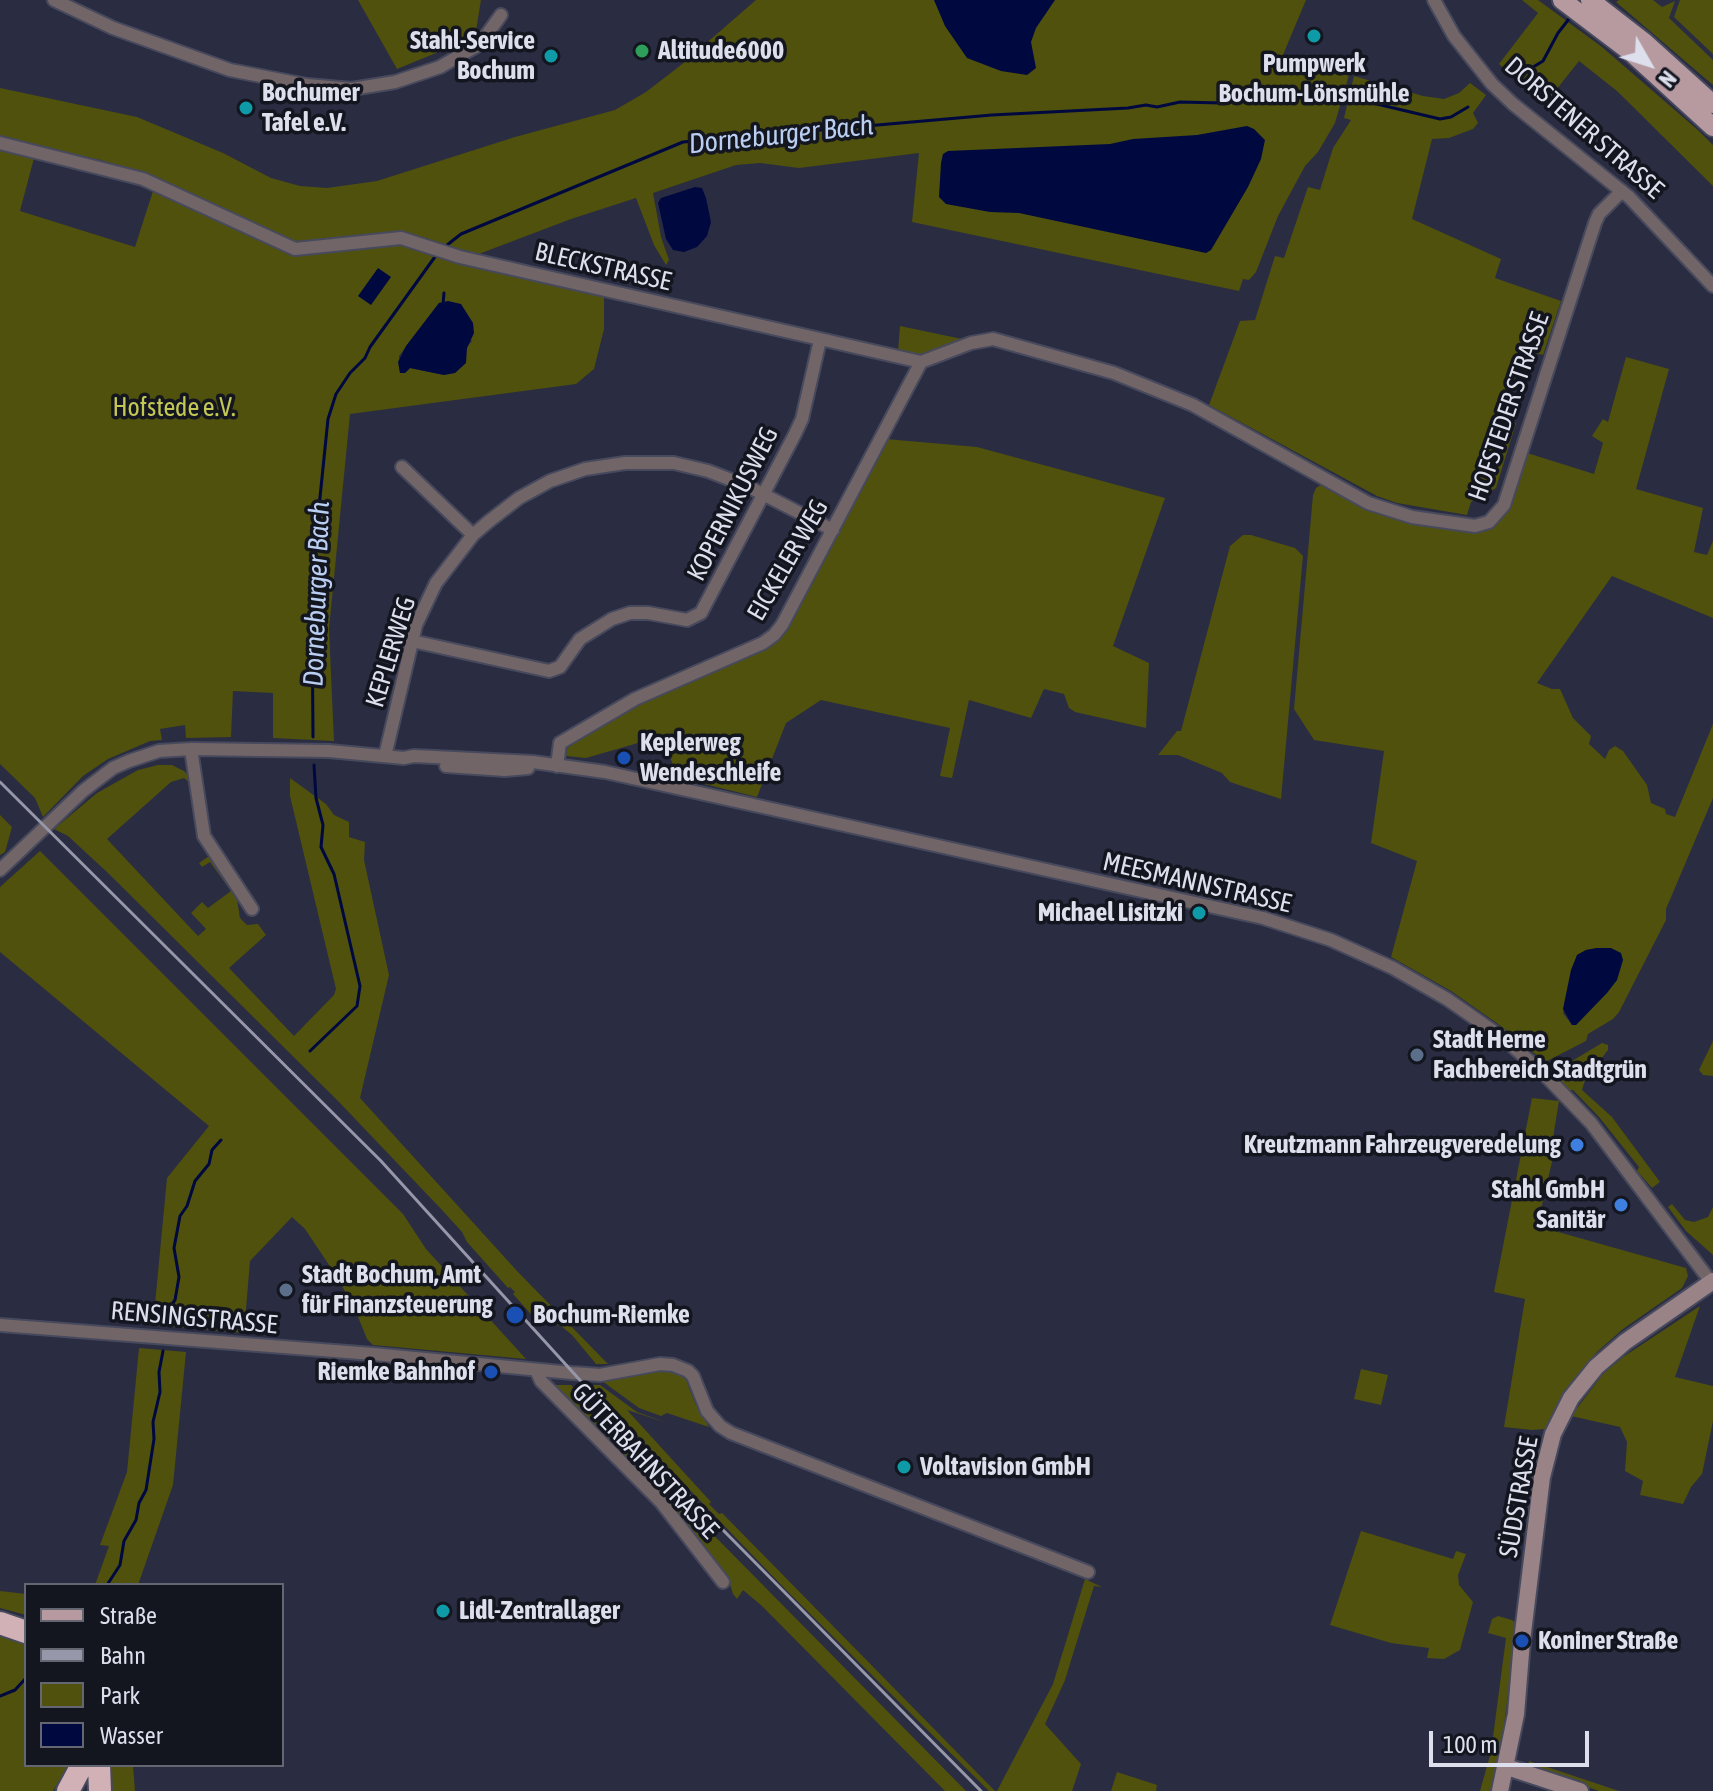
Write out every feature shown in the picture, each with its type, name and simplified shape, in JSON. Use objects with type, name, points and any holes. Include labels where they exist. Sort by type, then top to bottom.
[{"type":"highway","points":[[0,1615],[24,1622]]},
{"type":"highway","points":[[0,1623],[24,1631]]},
{"type":"highway","points":[[68,1791],[81,1767]]},
{"type":"highway","points":[[99,1767],[100,1791]]},
{"type":"main road","points":[[1578,4],[1643,41],[1713,104]]},
{"type":"main road","points":[[1578,4],[1713,127]]},
{"type":"street","points":[[54,0],[113,28],[230,70],[296,84],[352,89],[395,82],[440,67],[480,44],[501,15]]},
{"type":"street","name":"DORSTENER STRASSE","points":[[1434,0],[1471,60],[1502,95],[1622,191],[1713,286]]},
{"type":"street","name":"BLECKSTRASSE","points":[[0,143],[143,179],[295,249],[401,238],[460,257],[921,362]]},
{"type":"street","name":"HOFSTEDER STRASSE","points":[[921,362],[971,343],[993,339],[1103,369],[1199,407],[1368,503],[1397,514],[1475,526],[1489,522],[1504,505],[1595,223],[1599,214],[1622,191]]},
{"type":"street","name":"KOPERNIKUSWEG","points":[[412,641],[549,671],[560,667],[580,639],[612,619],[630,613],[648,613],[687,620],[701,613],[802,419],[820,340]]},
{"type":"street","name":"EICKELER WEG","points":[[551,765],[560,743],[635,699],[763,643],[774,635],[921,362]]},
{"type":"street","name":"KEPLERWEG","points":[[385,756],[412,641],[421,611],[436,583],[473,535],[519,498],[550,481],[585,469],[625,463],[657,462],[691,467],[723,476],[764,494],[833,530]]},
{"type":"street","points":[[402,467],[473,535]]},
{"type":"street","points":[[191,749],[204,836],[252,909]]},
{"type":"street","name":"MEESMANNSTRASSE","points":[[0,870],[83,791],[113,768],[159,751],[329,751],[404,758],[517,761],[660,782],[1263,918],[1331,940],[1377,960],[1417,981],[1511,1045],[1559,1088],[1609,1144],[1712,1282]]},
{"type":"street","name":"SÜDSTRASSE","points":[[1500,1791],[1516,1714],[1542,1477],[1553,1434],[1571,1398],[1596,1367],[1625,1342],[1712,1282]]},
{"type":"street","name":"RENSINGSTRASSE","points":[[0,1325],[600,1375],[660,1364],[681,1367],[696,1381],[707,1411],[731,1433],[1088,1572]]},
{"type":"street","name":"GÜTERBAHNSTRASSE","points":[[536,1370],[541,1381],[661,1502],[723,1582]]},
{"type":"street","points":[[1507,1767],[1580,1791]]},
{"type":"green space","points":[[358,0],[481,0],[475,37],[397,69]]},
{"type":"green space","name":"Hofstede e.V.","points":[[756,0],[1306,0],[1275,74],[1323,72],[1349,75],[1335,123],[1318,152],[1305,166],[1278,216],[1256,272],[1249,280],[1243,279],[1239,291],[912,222],[919,153],[799,168],[760,163],[736,165],[653,193],[661,237],[669,260],[666,265],[654,245],[636,198],[463,260],[604,296],[604,329],[594,369],[576,384],[350,414],[329,629],[334,741],[273,738],[273,693],[233,691],[231,737],[186,738],[185,725],[160,729],[162,740],[150,741],[108,759],[83,776],[43,817],[35,798],[0,764],[0,150],[34,158],[20,211],[135,247],[153,191],[201,212],[144,176],[101,160],[35,147],[0,136],[0,88],[137,117],[223,153],[271,178],[300,186],[327,188],[377,181],[515,137],[615,110],[646,92]],"holes":[[[439,303],[472,341],[444,375],[410,368],[400,373],[399,356]]]},
{"type":"green space","points":[[1522,0],[1538,0],[1602,47],[1699,131],[1713,145],[1713,186],[1617,91],[1579,61],[1545,104],[1499,64],[1538,13]]},
{"type":"green space","points":[[1653,0],[1662,7],[1675,1],[1669,18],[1713,60],[1713,85],[1616,2]]},
{"type":"green space","points":[[1680,0],[1713,0],[1713,54],[1674,17]]},
{"type":"green space","points":[[1354,76],[1423,96],[1444,99],[1459,93],[1470,83],[1486,95],[1473,113],[1478,123],[1473,129],[1449,138],[1432,139],[1412,219],[1501,259],[1495,278],[1561,301],[1543,355],[1519,349],[1498,417],[1516,423],[1496,488],[1471,502],[1467,515],[1397,503],[1377,496],[1209,405],[1240,321],[1255,320],[1275,256],[1284,258],[1308,187],[1320,190],[1333,148],[1351,120],[1344,118]]},
{"type":"green space","points":[[900,326],[962,341],[921,355],[898,352]]},
{"type":"green space","points":[[1626,357],[1669,369],[1636,489],[1703,508],[1694,552],[1707,555],[1713,541],[1713,618],[1612,576],[1537,683],[1560,689],[1573,718],[1591,736],[1589,744],[1605,759],[1615,746],[1623,751],[1647,785],[1651,803],[1675,817],[1713,724],[1713,798],[1666,909],[1666,920],[1619,1012],[1588,1034],[1586,1041],[1545,1062],[1451,991],[1391,957],[1417,861],[1371,843],[1384,751],[1314,740],[1294,709],[1313,495],[1322,484],[1366,504],[1482,530],[1492,528],[1508,506],[1524,452],[1594,474],[1603,443],[1592,436],[1603,419],[1608,422]],"holes":[[[1597,948],[1617,980],[1576,1025],[1572,1025],[1563,1013],[1577,955]]]},
{"type":"green space","points":[[886,439],[977,447],[1165,498],[1113,646],[1149,663],[1146,728],[1075,712],[1069,708],[1064,694],[1044,689],[1031,718],[969,700],[952,778],[940,776],[950,728],[821,700],[786,723],[757,797],[692,781],[693,777],[683,774],[681,778],[676,777],[670,756],[654,744],[638,743],[586,758],[566,756],[568,743],[629,707],[768,644]]},
{"type":"green space","points":[[1243,535],[1295,548],[1303,556],[1281,799],[1230,782],[1222,773],[1178,755],[1158,755],[1177,731],[1181,731],[1230,546]]},
{"type":"green space","points":[[172,765],[184,771],[190,777],[190,783],[184,778],[171,782],[107,839],[198,936],[206,929],[191,913],[202,902],[208,908],[231,891],[210,862],[202,867],[199,863],[209,856],[236,893],[240,918],[247,925],[258,924],[266,935],[229,968],[294,1036],[334,995],[336,989],[290,796],[290,778],[326,804],[334,815],[349,822],[349,837],[365,842],[364,860],[389,975],[360,1098],[518,1272],[608,1364],[596,1364],[561,1326],[537,1321],[513,1294],[515,1292],[467,1242],[462,1232],[338,1101],[108,873],[68,836],[54,829],[97,793],[138,770]]},
{"type":"green space","points":[[0,815],[12,827],[5,852],[0,855]]},
{"type":"green space","points":[[40,851],[403,1214],[426,1249],[526,1359],[373,1345],[367,1339],[354,1307],[335,1274],[305,1229],[292,1217],[250,1261],[244,1333],[153,1325],[167,1178],[209,1126],[0,952],[0,887]]},
{"type":"green space","points":[[1713,1041],[1713,1076],[1703,1075],[1699,1070]]},
{"type":"green space","points":[[1602,1043],[1608,1045],[1608,1050],[1585,1080],[1582,1090],[1612,1117],[1660,1182],[1652,1188],[1599,1117],[1556,1077],[1557,1070]]},
{"type":"green space","points":[[1532,1098],[1559,1101],[1552,1144],[1555,1149],[1537,1226],[1686,1268],[1688,1276],[1682,1288],[1623,1329],[1597,1352],[1573,1381],[1546,1429],[1532,1430],[1504,1427],[1525,1299],[1494,1292]]},
{"type":"green space","points":[[1672,1204],[1685,1220],[1694,1222],[1708,1217],[1713,1207],[1713,1255],[1686,1231],[1668,1207]]},
{"type":"green space","points":[[1700,1306],[1675,1377],[1713,1386],[1713,1421],[1702,1474],[1683,1504],[1640,1495],[1643,1481],[1625,1471],[1627,1442],[1620,1427],[1571,1416],[1603,1374],[1623,1357]]},
{"type":"green space","points":[[139,1348],[186,1352],[173,1485],[139,1583],[96,1583],[109,1546],[100,1545],[127,1472]]},
{"type":"green space","points":[[1361,1369],[1388,1375],[1381,1405],[1354,1399]]},
{"type":"green space","points":[[668,1370],[686,1380],[709,1427],[667,1413],[661,1416],[639,1408],[602,1381]]},
{"type":"green space","points":[[553,1385],[571,1385],[617,1437],[966,1791],[945,1791],[762,1606],[743,1590],[737,1599],[728,1578],[667,1500]]},
{"type":"green space","points":[[589,1385],[600,1385],[637,1412],[668,1423],[627,1410],[711,1502],[709,1504],[726,1517],[995,1791],[989,1791],[786,1590]]},
{"type":"green space","points":[[1361,1531],[1453,1559],[1456,1551],[1466,1554],[1458,1575],[1459,1585],[1473,1602],[1460,1650],[1444,1659],[1427,1658],[1429,1648],[1391,1643],[1330,1625]]},
{"type":"green space","points":[[1085,1579],[1102,1587],[1094,1586],[1065,1680],[1045,1724],[1081,1764],[1072,1791],[997,1791],[1053,1684]]},
{"type":"green space","points":[[0,1591],[24,1594],[24,1614],[0,1608]]},
{"type":"green space","points":[[1498,1616],[1517,1624],[1499,1765],[1490,1791],[1480,1791],[1491,1752],[1506,1638],[1488,1633],[1492,1619]]},
{"type":"green space","points":[[0,1634],[24,1643],[24,1767],[68,1767],[53,1791],[0,1791]]},
{"type":"green space","points":[[1529,1761],[1619,1791],[1599,1791],[1528,1766]]},
{"type":"green space","points":[[105,1767],[133,1767],[135,1791],[106,1791]]},
{"type":"green space","points":[[1117,1772],[1157,1785],[1156,1791],[1111,1791]]},
{"type":"water","points":[[934,0],[1055,0],[1036,28],[1031,42],[1036,68],[1027,75],[1001,71],[967,58],[945,26]]},
{"type":"water","points":[[1247,126],[1265,140],[1261,159],[1248,187],[1211,250],[1206,253],[1019,213],[990,212],[946,204],[939,197],[941,163],[943,154],[948,151],[1110,144],[1133,139],[1197,135]]},
{"type":"water","points":[[695,187],[702,188],[706,198],[711,222],[707,236],[697,247],[684,252],[673,250],[666,239],[658,203],[661,198]]},
{"type":"water","points":[[378,268],[391,277],[371,305],[358,296]]},
{"type":"water","points":[[448,301],[461,304],[473,323],[474,333],[467,348],[466,363],[455,373],[444,375],[410,368],[400,373],[398,362],[406,346],[439,303]]},
{"type":"water","points":[[1597,948],[1611,948],[1621,953],[1623,960],[1617,980],[1576,1025],[1572,1025],[1563,1009],[1571,970],[1577,955]]},
{"type":"waterway","name":"Dorneburger Bach","points":[[1515,78],[1543,61],[1572,15]]},
{"type":"waterway","name":"Dorneburger Bach","points":[[442,249],[461,234],[683,142],[992,115],[1146,105],[1157,107],[1180,102],[1222,103],[1237,98],[1311,92],[1343,96],[1440,119],[1451,117],[1468,107]]},
{"type":"waterway","name":"Dorneburger Bach","points":[[313,737],[312,609],[328,419],[336,394],[365,358],[437,254]]},
{"type":"waterway","points":[[443,304],[444,293]]},
{"type":"waterway","name":"Dorneburger Bach","points":[[310,1051],[357,1006],[360,986],[334,874],[321,847],[323,825],[316,798],[314,765]]},
{"type":"waterway","name":"Dorneburger Bach","points":[[165,1325],[169,1308],[175,1300],[179,1277],[174,1248],[180,1216],[187,1206],[195,1181],[209,1164],[212,1150],[221,1140]]},
{"type":"waterway","name":"Dorneburger Bach","points":[[108,1583],[120,1565],[124,1541],[136,1520],[139,1503],[146,1490],[163,1351]]},
{"type":"waterway","name":"Dorneburger Bach","points":[[0,1696],[15,1690],[24,1680]]},
{"type":"railway","points":[[0,782],[381,1161],[637,1443],[981,1791]]},
{"type":"place","name":"Pumpwerk Bochum-Lönsmühle","points":[[1314,36]]},
{"type":"place","name":"Altitude6000","points":[[642,51]]},
{"type":"place","name":"Stahl-Service Bochum","points":[[551,56]]},
{"type":"place","name":"Bochumer Tafel e.V.","points":[[246,108]]},
{"type":"place","name":"Keplerweg Wendeschleife","points":[[624,758]]},
{"type":"place","name":"Michael Lisitzki","points":[[1199,913]]},
{"type":"place","name":"Stadt Herne Fachbereich Stadtgrün","points":[[1417,1055]]},
{"type":"place","name":"Kreutzmann Fahrzeugveredelung","points":[[1577,1145]]},
{"type":"place","name":"Stahl GmbH Sanitär","points":[[1621,1205]]},
{"type":"place","name":"Stadt Bochum, Amt für Finanzsteuerung","points":[[286,1290]]},
{"type":"place","name":"Bochum-Riemke","points":[[515,1315]]},
{"type":"place","name":"Riemke Bahnhof","points":[[491,1372]]},
{"type":"place","name":"Voltavision GmbH","points":[[904,1467]]},
{"type":"place","name":"Lidl-Zentrallager","points":[[443,1611]]},
{"type":"place","name":"Koniner Straße","points":[[1522,1641]]}]
